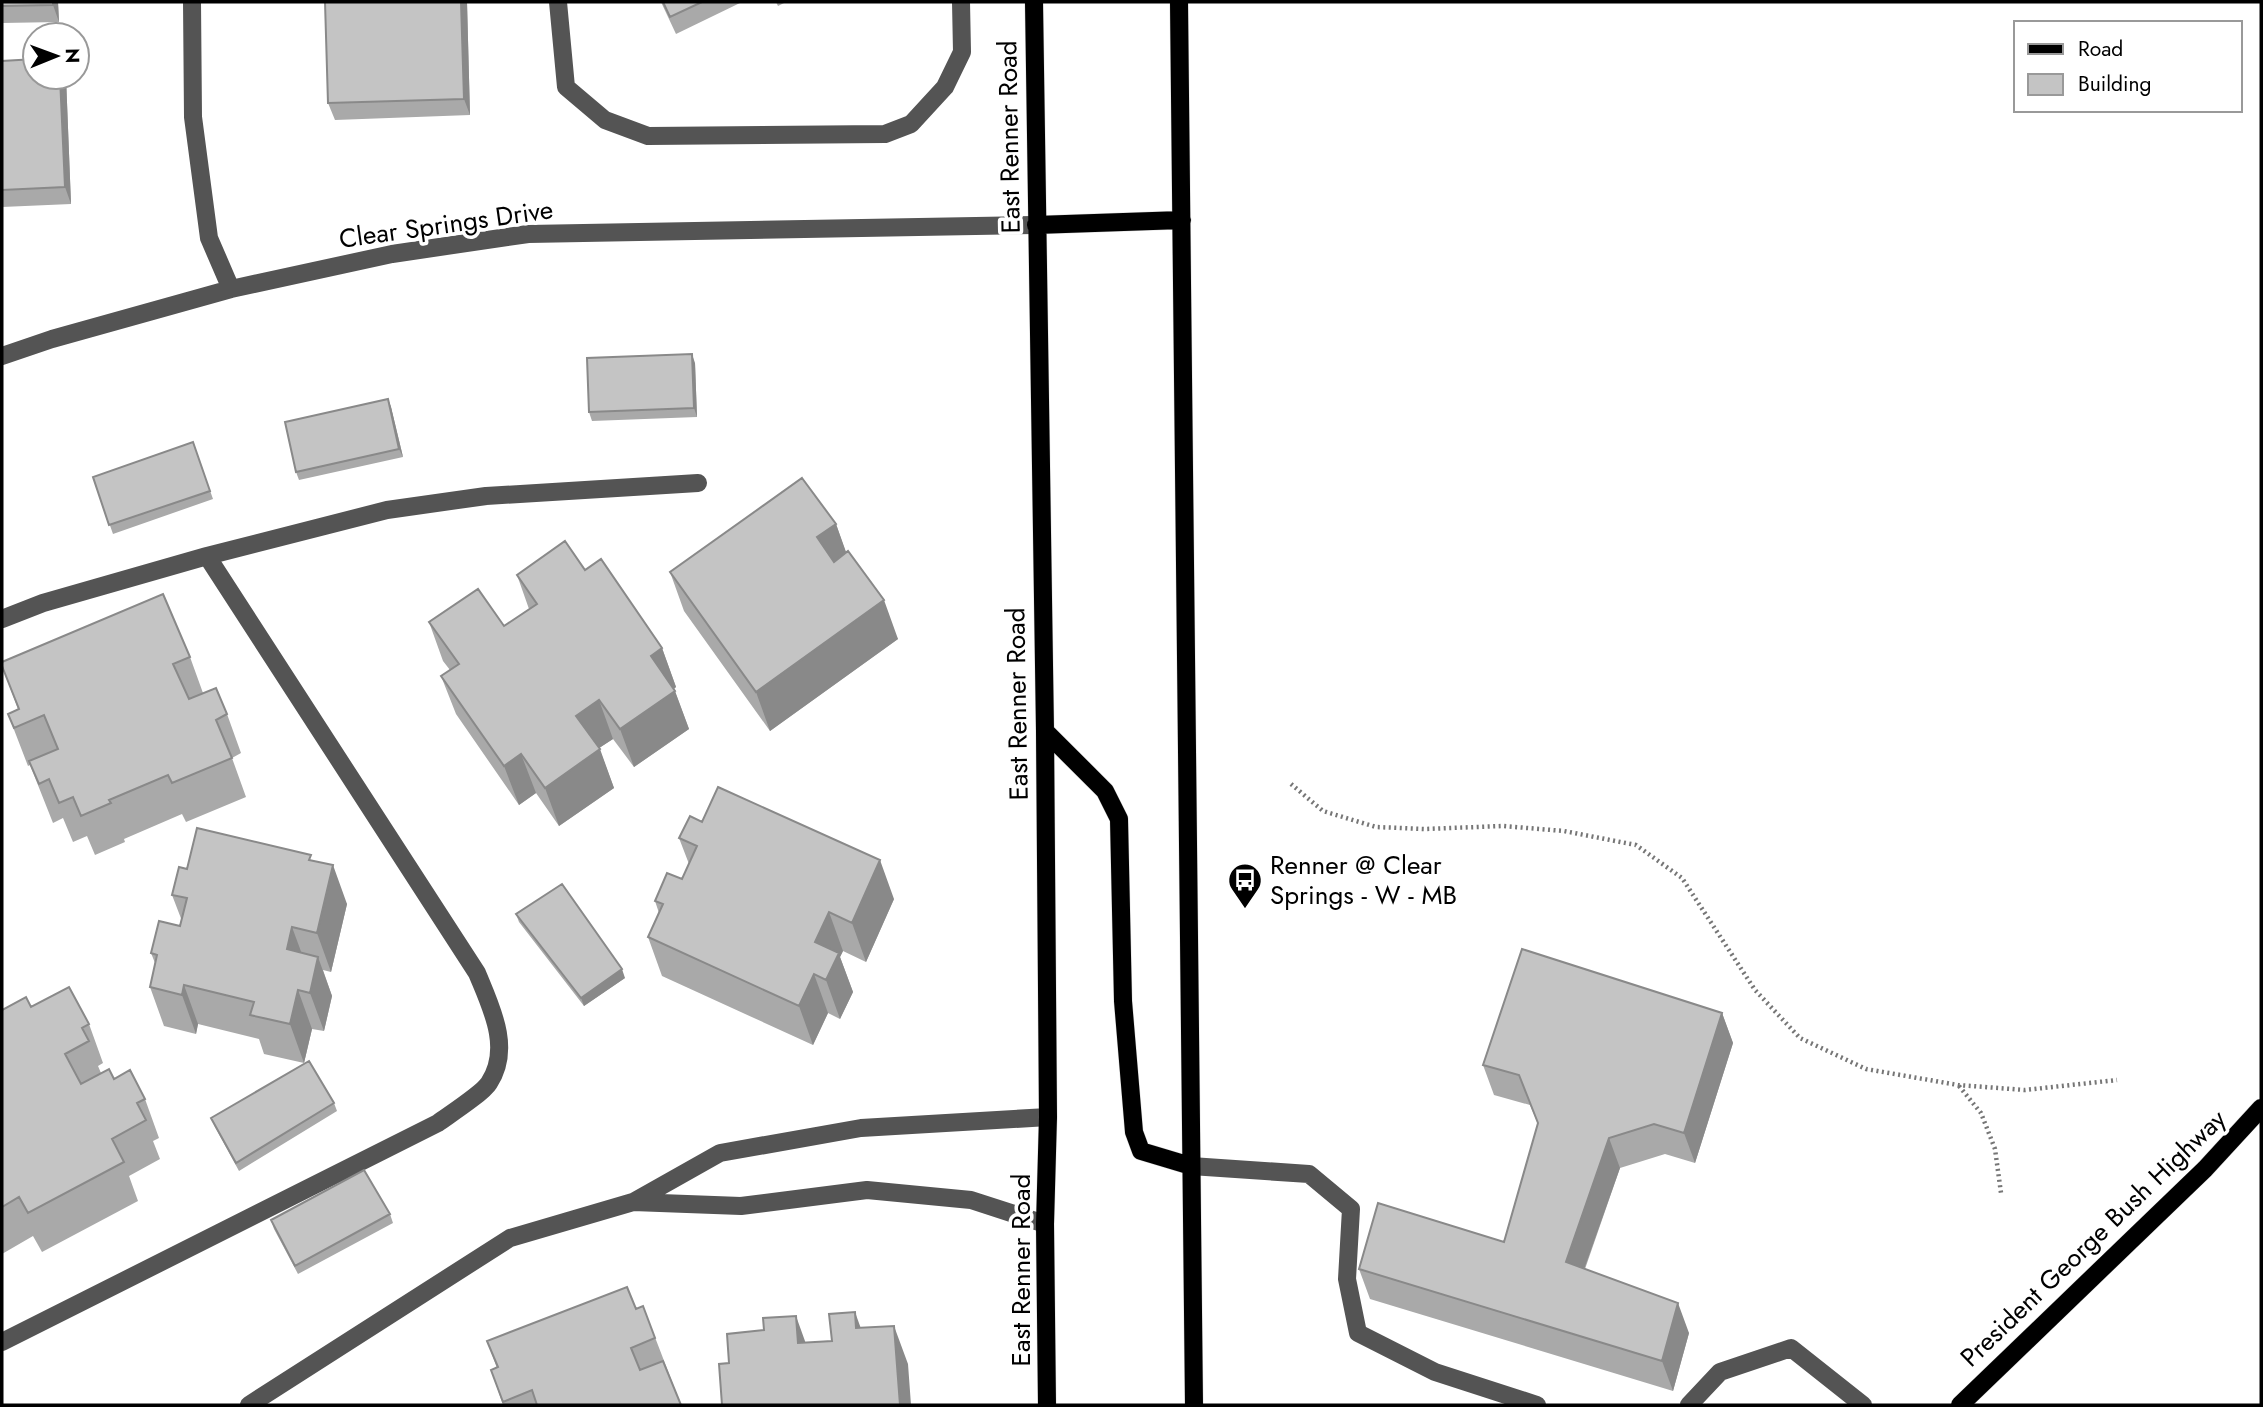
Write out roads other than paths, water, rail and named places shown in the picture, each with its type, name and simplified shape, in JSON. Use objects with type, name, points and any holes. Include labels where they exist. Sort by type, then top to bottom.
[{"type":"main road","name":"East Renner Road","points":[[1034,2],[1045,731],[1047,1405]]},
{"type":"main road","points":[[1179,2],[1194,1405]]},
{"type":"main road","points":[[1036,225],[1182,220]]},
{"type":"main road","points":[[1045,731],[1105,790],[1119,819],[1123,1002],[1134,1132],[1141,1151],[1191,1166]]},
{"type":"main road","name":"President George Bush Highway","points":[[1960,1405],[2205,1169],[2261,1108]]},
{"type":"street","points":[[192,2],[193,117],[196,144],[209,238],[231,289]]},
{"type":"street","points":[[558,2],[566,88],[605,120],[648,136],[804,136],[885,134],[911,124],[945,88],[962,52],[961,2]]},
{"type":"street","name":"Clear Springs Drive","points":[[2,356],[52,339],[231,289],[392,254],[528,234],[1036,225]]},
{"type":"street","points":[[2,619],[43,603],[207,556],[387,510],[486,496],[698,483]]},
{"type":"street","points":[[2,1342],[438,1124],[489,1084],[499,1056],[497,1021],[477,973],[207,556]]},
{"type":"street","points":[[248,1405],[510,1238],[633,1202],[720,1153],[861,1128],[1048,1117]]},
{"type":"street","points":[[1191,1166],[1309,1174],[1351,1209],[1347,1279],[1359,1333],[1435,1372],[1537,1405]]},
{"type":"street","points":[[633,1202],[741,1206],[867,1189],[971,1200],[1045,1224]]},
{"type":"street","points":[[1689,1405],[1720,1372],[1791,1348],[1863,1405]]},
{"type":"place","name":"Renner @ Clear Springs - W - MB","points":[[1245,910]]}]
